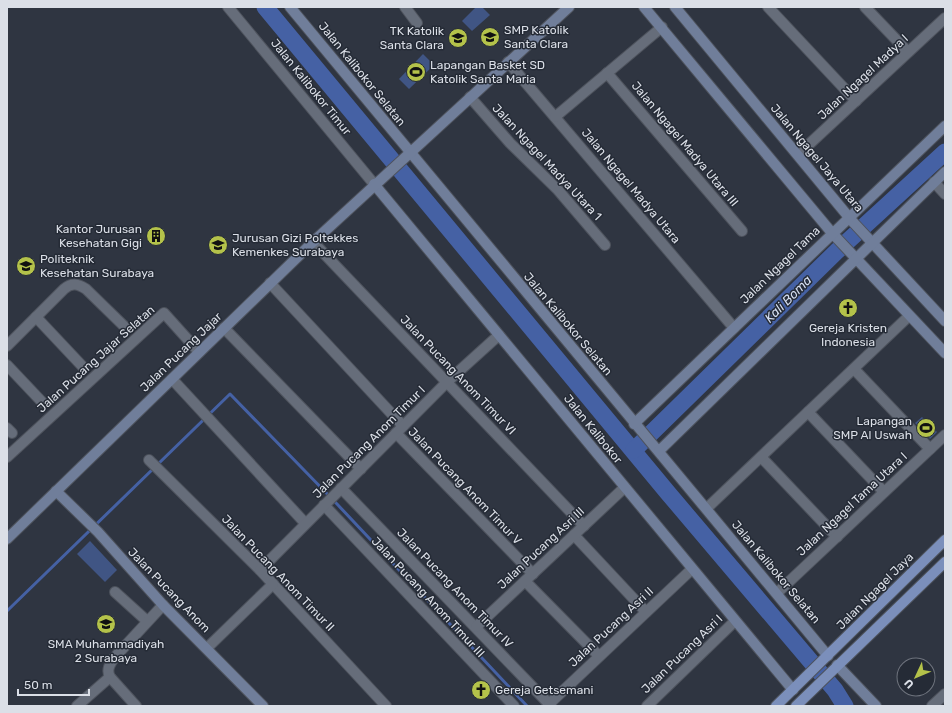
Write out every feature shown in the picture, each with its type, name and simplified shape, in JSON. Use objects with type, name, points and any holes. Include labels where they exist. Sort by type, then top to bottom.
[{"type":"main road","name":"Jalan Ngagel Jaya","points":[[776,706],[945,540]]},
{"type":"main road","points":[[802,704],[814,689],[835,668],[945,562]]},
{"type":"street","name":"Jalan Kalibokor Timur","points":[[228,7],[374,184]]},
{"type":"street","name":"Jalan Kalibokor Selatan","points":[[290,7],[636,426],[707,508],[777,593],[826,658]]},
{"type":"street","points":[[405,7],[418,23]]},
{"type":"street","name":"Jalan Pucang Jajar","points":[[7,539],[374,184],[569,7]]},
{"type":"street","points":[[644,7],[834,235],[945,353]]},
{"type":"street","points":[[768,7],[856,101]]},
{"type":"street","points":[[865,7],[908,52]]},
{"type":"street","name":"Jalan Ngagel Jaya Utara","points":[[679,8],[869,240],[945,321]]},
{"type":"street","name":"Jalan Ngagel Madya I","points":[[801,157],[805,148],[945,18]]},
{"type":"street","points":[[555,117],[662,27]]},
{"type":"street","name":"Jalan Ngagel Madya Utara","points":[[508,62],[734,328]]},
{"type":"street","name":"Jalan Ngagel Madya Utara III","points":[[607,73],[742,231]]},
{"type":"street","name":"Jalan Ngagel Madya Utara 1","points":[[470,97],[510,143],[558,190],[605,244]]},
{"type":"street","name":"Jalan Ngagel Tama","points":[[636,426],[734,328],[834,235],[945,126]]},
{"type":"street","points":[[657,449],[852,255],[945,172]]},
{"type":"street","points":[[934,182],[945,194]]},
{"type":"street","name":"Jalan Kalibokor","points":[[374,184],[624,488],[793,690]]},
{"type":"street","name":"Jalan Pucang Anom Timur VI","points":[[313,242],[584,526]]},
{"type":"street","name":"Jalan Pucang Anom Timur V","points":[[270,283],[599,656]]},
{"type":"street","points":[[7,346],[64,289],[72,284],[80,285],[86,289],[126,328]]},
{"type":"street","name":"Jalan Pucang Jajar Selatan","points":[[7,457],[164,313],[199,352]]},
{"type":"street","points":[[707,508],[909,316]]},
{"type":"street","points":[[36,317],[84,368]]},
{"type":"street","points":[[224,328],[360,469]]},
{"type":"street","name":"Jalan Pucang Anom Timur I","points":[[260,570],[305,523],[447,382],[499,335]]},
{"type":"street","points":[[7,365],[42,402]]},
{"type":"street","points":[[854,369],[930,449]]},
{"type":"street","points":[[172,379],[305,523]]},
{"type":"street","points":[[808,412],[884,492]]},
{"type":"street","name":"Jalan Ngagel Tama Utara I","points":[[777,593],[945,434]]},
{"type":"street","points":[[761,457],[837,537]]},
{"type":"street","name":"Jalan Pucang Anom Timur II","points":[[149,460],[260,570],[386,706]]},
{"type":"street","name":"Jalan Pucang Asri III","points":[[476,627],[624,488]]},
{"type":"street","name":"Jalan Pucang Anom","points":[[56,491],[98,532],[163,605],[263,706]]},
{"type":"street","name":"Jalan Pucang Anom Timur IV","points":[[331,497],[476,627],[550,705]]},
{"type":"street","name":"Jalan Pucang Anom Timur III","points":[[331,497],[514,706]]},
{"type":"street","points":[[574,535],[646,612]]},
{"type":"street","name":"Jalan Pucang Asri II","points":[[550,705],[599,656],[692,569]]},
{"type":"street","points":[[207,648],[273,584]]},
{"type":"street","points":[[115,592],[147,621]]},
{"type":"street","points":[[136,706],[110,677],[108,672],[110,664],[147,621],[163,605]]},
{"type":"street","name":"Jalan Pucang Asri I","points":[[647,706],[735,621]]},
{"type":"street","points":[[835,668],[876,706]]},
{"type":"street","points":[[77,706],[110,677]]},
{"type":"street","points":[[932,706],[945,694]]},
{"type":"shaded area","points":[[476,7],[482,7],[490,15],[472,31],[462,21]]},
{"type":"shaded area","name":"Lapangan Basket SD Katolik Santa Maria","points":[[423,54],[434,65],[409,89],[399,79]]},
{"type":"shaded area","name":"Lapangan SMP Al Uswah","points":[[922,417],[937,432],[930,439],[915,423]]},
{"type":"shaded area","points":[[90,541],[117,570],[105,582],[77,554]]},
{"type":"waterway","points":[[265,7],[668,493],[835,690],[845,706]]},
{"type":"waterway","name":"Kali Boma","points":[[634,450],[837,251],[945,152]]},
{"type":"waterway","points":[[7,611],[230,394],[337,504],[527,706]]},
{"type":"place","name":"SMP Katolik Santa Clara","points":[[490,37]]},
{"type":"place","name":"TK Katolik Santa Clara","points":[[458,38]]},
{"type":"place","name":"Lapangan Basket SD Katolik Santa Maria","points":[[416,72]]},
{"type":"place","name":"Kantor Jurusan Kesehatan Gigi","points":[[156,236]]},
{"type":"place","name":"Jurusan Gizi Poltekkes Kemenkes Surabaya","points":[[218,245]]},
{"type":"place","name":"Politeknik Kesehatan Surabaya","points":[[26,266]]},
{"type":"place","name":"Gereja Kristen Indonesia","points":[[848,308]]},
{"type":"place","name":"Lapangan SMP Al Uswah","points":[[926,428]]},
{"type":"place","name":"SMA Muhammadiyah 2 Surabaya","points":[[106,624]]},
{"type":"place","name":"Gereja Getsemani","points":[[481,690]]}]
